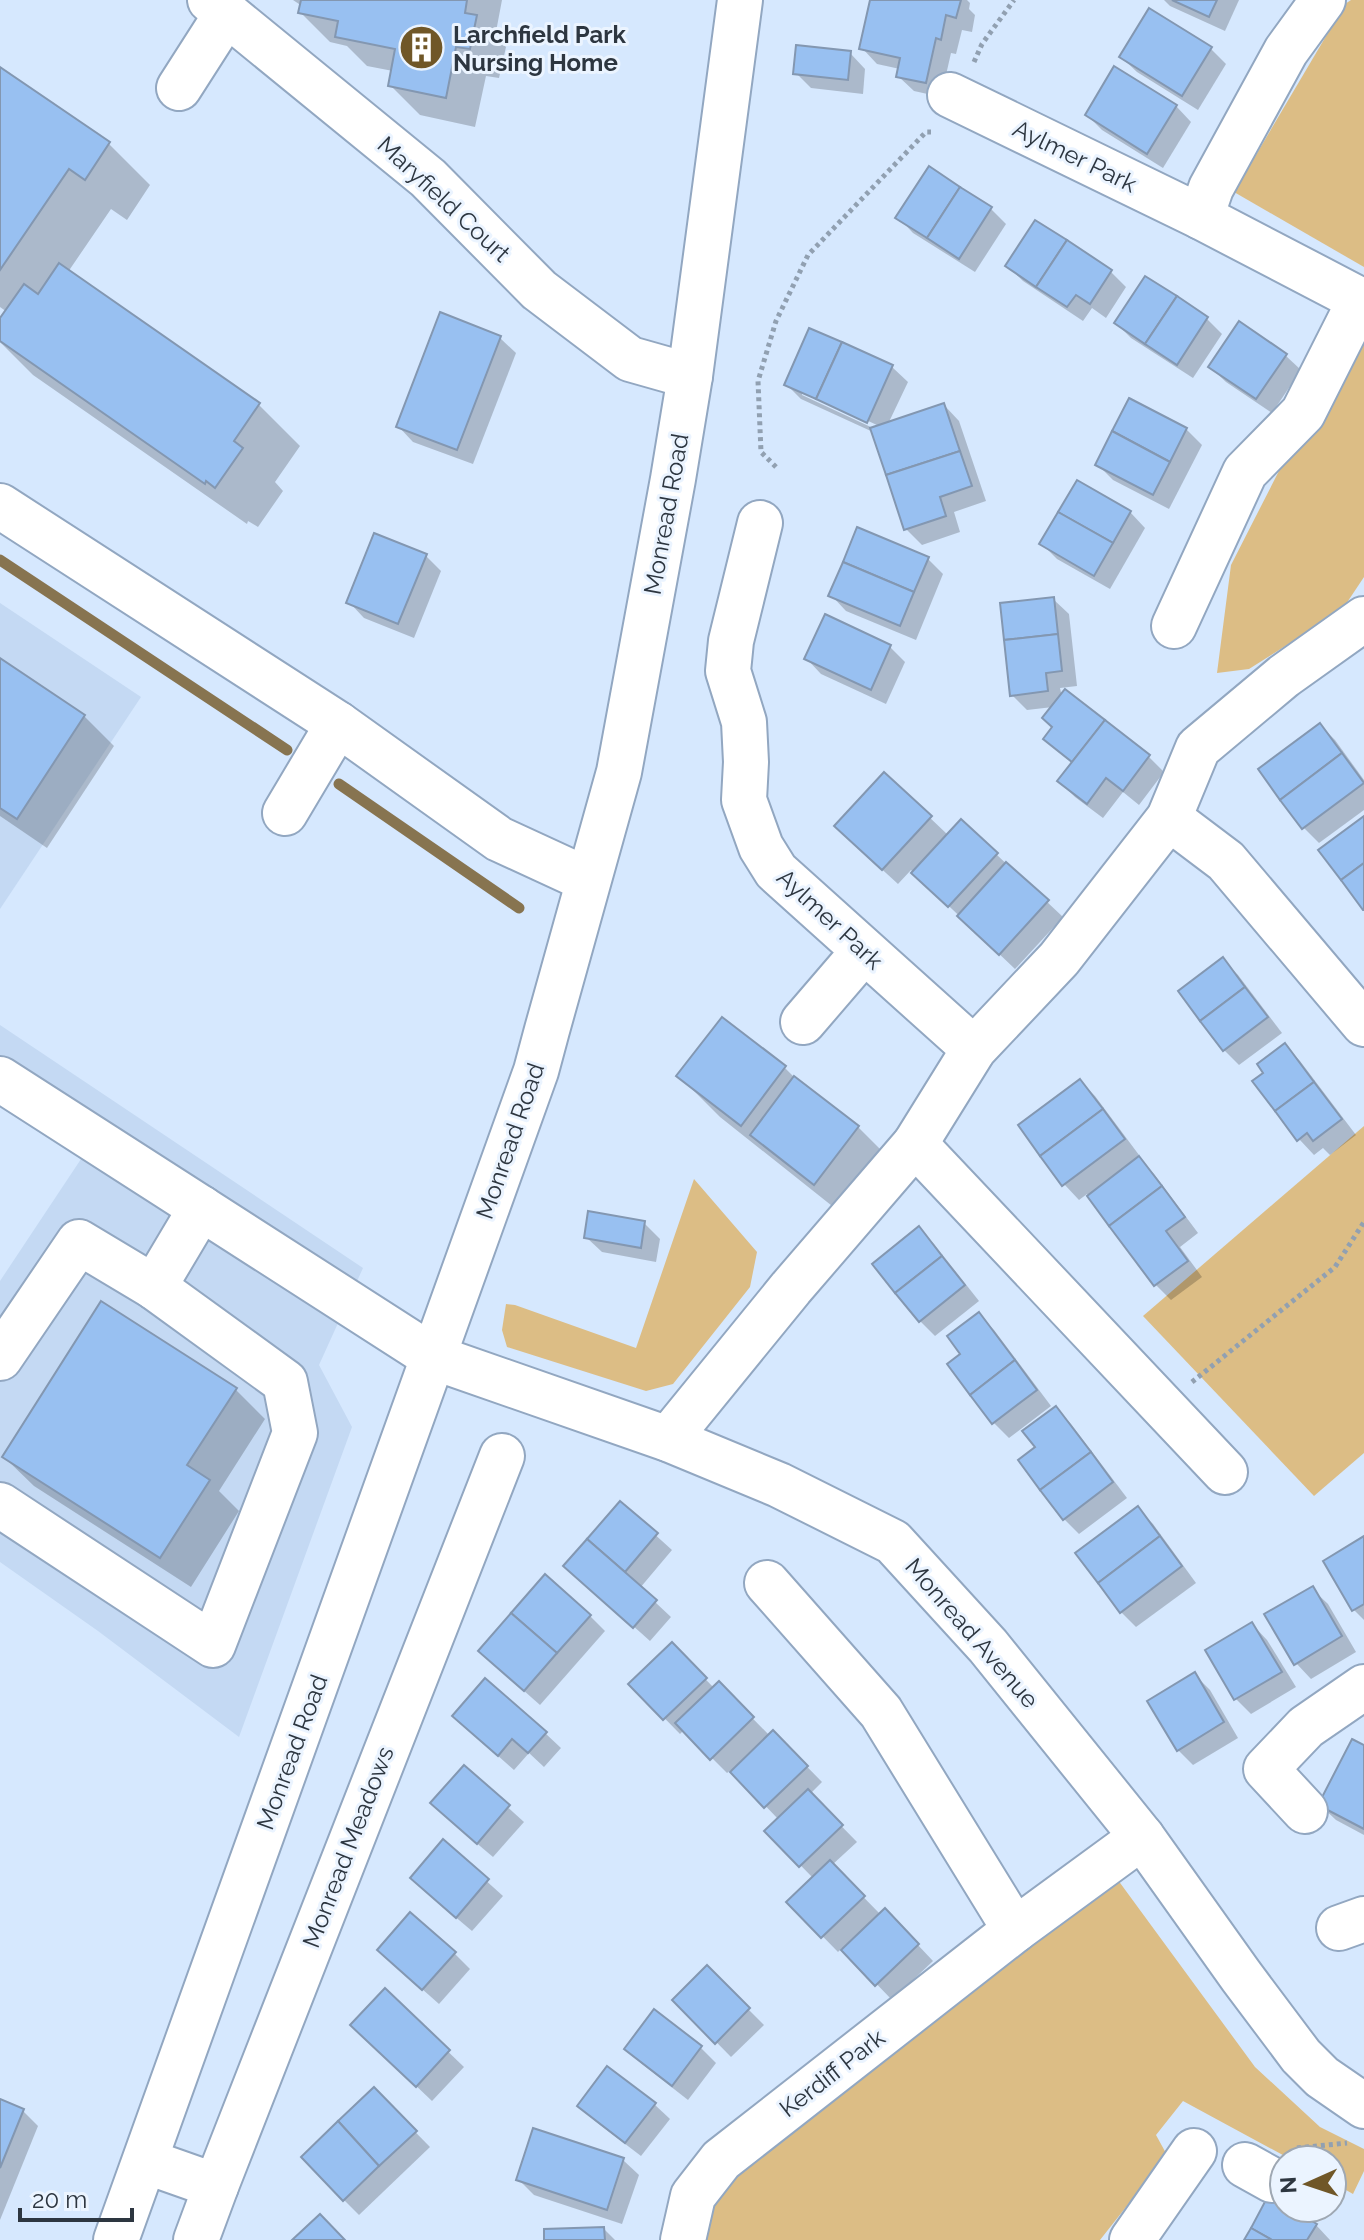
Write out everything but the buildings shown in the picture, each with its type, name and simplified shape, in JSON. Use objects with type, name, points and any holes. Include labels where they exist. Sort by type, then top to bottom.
[{"type":"street","name":"Monread Road","points":[[116,2240],[536,1071],[619,772],[690,376],[740,0]]},
{"type":"street","points":[[1201,217],[1211,188],[1286,51],[1323,0]]},
{"type":"street","name":"Maryfield Court","points":[[218,6],[428,178],[539,290],[630,359],[690,376]]},
{"type":"street","points":[[179,88],[218,6]]},
{"type":"street","name":"Aylmer Park","points":[[954,96],[1201,217],[1362,301],[1303,413],[1245,472],[1174,626]]},
{"type":"street","points":[[0,506],[338,724],[499,839],[588,880]]},
{"type":"street","name":"Aylmer Park","points":[[760,523],[731,641],[728,671],[744,722],[744,800],[761,847],[776,871],[974,1049]]},
{"type":"street","points":[[668,1439],[791,1288],[915,1144],[974,1049],[1059,959],[1169,818],[1198,748],[1284,676],[1364,619]]},
{"type":"street","points":[[285,813],[338,724]]},
{"type":"street","points":[[1169,818],[1226,861],[1364,1024]]},
{"type":"street","points":[[803,1022],[864,951]]},
{"type":"street","name":"Monread Avenue","points":[[0,1079],[433,1357],[668,1439],[779,1485],[893,1542],[988,1646],[1142,1837],[1241,1976],[1301,2056],[1322,2077],[1356,2125]]},
{"type":"street","points":[[915,1144],[1225,1472]]},
{"type":"street","points":[[154,1287],[201,1208]]},
{"type":"street","points":[[0,1358],[79,1242],[154,1287],[285,1382],[295,1433],[213,1645],[0,1505]]},
{"type":"street","name":"Monread Meadows","points":[[196,2240],[502,1456]]},
{"type":"street","points":[[767,1583],[881,1712],[1015,1930]]},
{"type":"street","points":[[1305,1811],[1266,1769],[1306,1727],[1364,1687]]},
{"type":"street","name":"Kerdiff Park","points":[[683,2240],[693,2196],[721,2160],[1015,1930],[1142,1837]]},
{"type":"street","points":[[1132,2240],[1194,2151]]},
{"type":"street","points":[[145,2161],[216,2186]]},
{"type":"path","points":[[776,467],[761,452],[758,381],[776,321],[808,255],[926,132],[954,96],[982,44],[1014,0]]},
{"type":"path","points":[[1188,1385],[1335,1267],[1364,1222]]},
{"type":"path","points":[[1267,2165],[1356,2125]]},
{"type":"shaded area","points":[[1351,0],[1364,0],[1364,267],[1234,192],[1345,4]]},
{"type":"shaded area","points":[[1364,343],[1364,577],[1342,610],[1249,669],[1217,673],[1231,565],[1281,467],[1323,422]]},
{"type":"shaded area","points":[[0,603],[141,697],[0,909]]},
{"type":"shaded area","points":[[0,1025],[363,1268],[319,1365],[352,1427],[239,1737],[0,1562],[0,1281],[81,1159],[0,1107]]},
{"type":"shaded area","points":[[1364,1126],[1364,1453],[1314,1496],[1143,1316]]},
{"type":"shaded area","points":[[694,1179],[757,1252],[750,1287],[673,1384],[646,1391],[507,1347],[502,1330],[506,1304],[636,1348]]},
{"type":"shaded area","points":[[1115,1876],[1255,2067],[1320,2127],[1364,2149],[1364,2171],[1353,2194],[1348,2191],[1348,2144],[1268,2144],[1268,2147],[1183,2101],[1156,2135],[1167,2155],[1100,2240],[707,2240],[711,2204],[736,2163]]},
{"type":"waterway","points":[[0,560],[287,750]]},
{"type":"waterway","points":[[339,784],[519,908]]},
{"type":"place","name":"Larchfield Park Nursing Home","points":[[422,48]]}]
